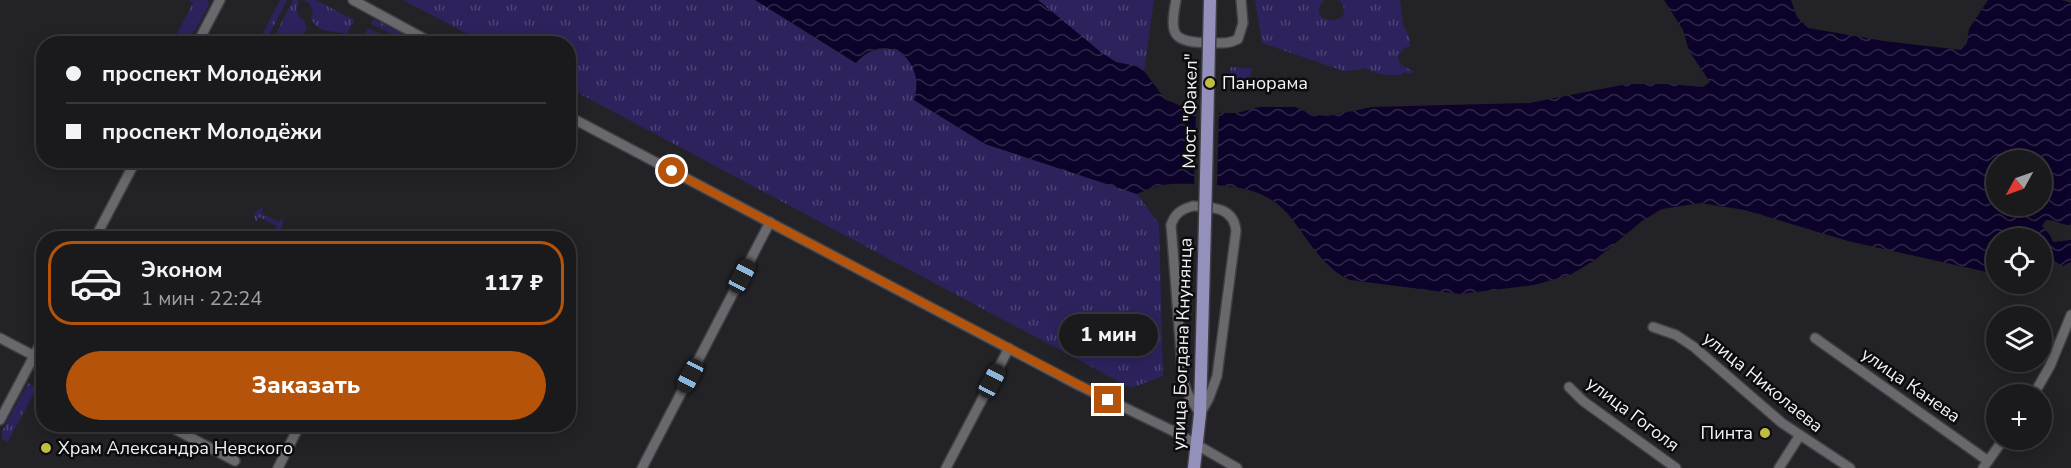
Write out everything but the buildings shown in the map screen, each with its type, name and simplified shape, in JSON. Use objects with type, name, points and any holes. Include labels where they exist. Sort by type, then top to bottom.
[{"type":"main road","name":"Мост \"Факел\"","points":[[1205,222],[1210,0]]},
{"type":"main road","name":"улица Богдана Кнунянца","points":[[1194,468],[1200,414],[1205,222]]},
{"type":"street","points":[[201,36],[220,0]]},
{"type":"street","points":[[353,0],[419,36]]},
{"type":"street","points":[[1176,0],[1172,20],[1173,28],[1180,39],[1193,43],[1228,44],[1238,39],[1242,29],[1241,0]]},
{"type":"street","points":[[576,120],[1197,444],[1237,468]]},
{"type":"street","points":[[99,231],[132,168]]},
{"type":"street","points":[[1193,206],[1221,209],[1233,218],[1236,231],[1217,376],[1200,414],[1183,380],[1171,225],[1177,214],[1193,206]]},
{"type":"street","points":[[642,468],[770,222]]},
{"type":"street","points":[[2040,384],[2050,366],[2071,315]]},
{"type":"street","name":"улица Николаева","points":[[1653,327],[1676,335],[1694,347],[1782,423],[1850,468]]},
{"type":"street","points":[[0,338],[34,356]]},
{"type":"street","name":"улица Канева","points":[[1815,338],[1986,464]]},
{"type":"street","points":[[946,468],[1009,348]]},
{"type":"street","points":[[0,420],[36,352]]},
{"type":"street","name":"улица Гоголя","points":[[1569,387],[1583,400],[1676,468]]},
{"type":"street","points":[[180,432],[235,461]]},
{"type":"street","points":[[278,468],[296,432]]},
{"type":"street","points":[[1779,468],[1800,435]]},
{"type":"street","points":[[1986,464],[1996,450]]},
{"type":"green space","points":[[188,0],[208,0],[209,5],[192,36],[176,36],[193,3]]},
{"type":"green space","points":[[280,0],[287,0],[269,36],[262,36]]},
{"type":"green space","points":[[293,0],[298,0],[296,8],[307,29],[302,36],[275,36]]},
{"type":"green space","points":[[304,0],[316,0],[354,20],[347,34],[326,31],[317,27],[311,18],[313,13],[310,4]]},
{"type":"green space","points":[[403,0],[755,0],[855,63],[880,49],[892,49],[902,53],[910,61],[915,72],[917,85],[914,100],[985,144],[1137,194],[1159,224],[1163,376],[1131,388],[576,92],[576,36],[472,36]]},
{"type":"green space","points":[[1038,0],[1154,0],[1144,71],[1117,62],[1103,54]]},
{"type":"green space","points":[[1255,0],[1324,0],[1319,9],[1320,15],[1332,20],[1343,15],[1344,9],[1339,0],[1400,0],[1403,25],[1409,36],[1410,46],[1403,49],[1398,57],[1400,64],[1414,72],[1390,75],[1379,74],[1365,68],[1344,71],[1262,43]]},
{"type":"green space","points":[[373,19],[408,36],[396,36],[371,24]]},
{"type":"green space","points":[[368,28],[385,36],[364,36]]},
{"type":"green space","points":[[1230,67],[1252,68],[1245,83],[1230,88]]},
{"type":"green space","points":[[263,208],[261,213],[279,222],[282,217],[281,230],[274,231],[277,226],[259,217],[256,223],[254,214]]},
{"type":"green space","points":[[28,383],[36,387],[7,443],[2,438],[2,431]]},
{"type":"water","points":[[755,0],[1038,0],[1102,53],[1116,62],[1136,66],[1144,71],[1165,99],[1183,107],[1237,113],[1260,107],[1295,107],[1315,115],[1328,116],[1372,107],[1529,103],[1627,84],[1703,87],[1710,82],[1689,51],[1683,30],[1664,0],[1791,0],[1797,17],[1808,28],[1884,41],[1961,50],[1967,43],[1969,29],[1988,0],[2062,0],[2071,3],[2071,223],[2067,225],[2046,220],[2042,226],[2044,228],[1986,228],[1986,272],[1848,241],[1745,210],[1700,203],[1662,209],[1642,221],[1595,260],[1570,275],[1534,285],[1460,294],[1350,280],[1340,275],[1323,260],[1288,214],[1269,198],[1246,189],[1195,184],[1167,184],[1137,194],[985,144],[914,100],[916,85],[914,72],[909,61],[900,53],[890,49],[879,49],[867,53],[856,63]]},
{"type":"water","points":[[2052,240],[2053,242],[2071,240],[2071,262],[2062,266],[2052,259]]},
{"type":"pier","points":[[1196,106],[1219,110],[1217,188],[1194,187]]},
{"type":"place","name":"Панорама","points":[[1210,83]]},
{"type":"place","name":"Пинта","points":[[1765,433]]},
{"type":"place","name":"Храм Александра Невского","points":[[46,448]]},
{"type":"route","points":[[672,171],[1108,400]]}]
